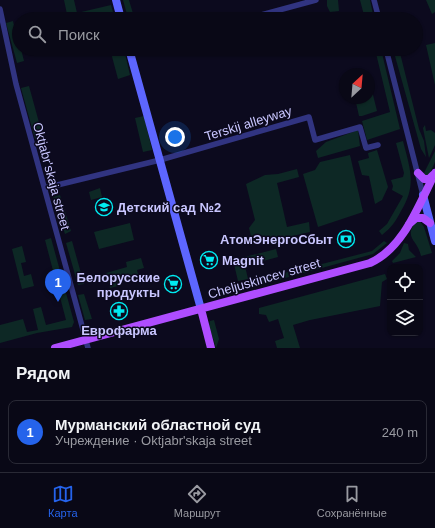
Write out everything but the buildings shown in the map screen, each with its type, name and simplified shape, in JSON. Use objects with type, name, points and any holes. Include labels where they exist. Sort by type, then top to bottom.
[{"type":"main road","points":[[418,173],[421,177],[429,179],[435,173]]},
{"type":"main road","name":"Cheljuskincev street","points":[[55,348],[87,344],[201,309],[370,262],[382,257],[389,251],[404,231],[435,173]]},
{"type":"main road","points":[[404,231],[416,218],[422,218],[430,223]]},
{"type":"main road","points":[[201,309],[211,348]]},
{"type":"street","points":[[116,0],[119,12]]},
{"type":"street","points":[[272,12],[316,0]]},
{"type":"street","points":[[374,0],[377,12]]},
{"type":"street","name":"Oktjabr'skaja street","points":[[0,9],[15,80],[87,344]]},
{"type":"street","points":[[131,56],[201,309]]},
{"type":"street","points":[[388,56],[435,241]]},
{"type":"street","name":"Terskij alleyway","points":[[45,188],[160,160],[309,117],[315,140],[360,127],[366,148],[378,145]]},
{"type":"green space","points":[[64,0],[74,0],[77,12],[67,12]]},
{"type":"green space","points":[[123,0],[129,0],[133,12],[126,12]]},
{"type":"green space","points":[[327,0],[338,0],[339,11],[330,12],[327,6]]},
{"type":"green space","points":[[360,0],[370,0],[373,12],[363,12]]},
{"type":"green space","points":[[426,0],[435,0],[435,12],[432,14]]},
{"type":"green space","points":[[111,5],[113,12],[81,12]]},
{"type":"green space","points":[[12,21],[12,45],[6,23]]},
{"type":"green space","points":[[435,43],[435,85],[426,45]]},
{"type":"green space","points":[[15,56],[23,56],[24,61],[17,63]]},
{"type":"green space","points":[[112,56],[126,56],[130,75],[118,79]]},
{"type":"green space","points":[[377,56],[383,56],[400,129],[367,140],[362,121],[390,112]]},
{"type":"green space","points":[[395,56],[401,56],[419,129],[424,141],[426,157],[421,149]]},
{"type":"green space","points":[[29,86],[43,137],[35,139],[21,88]]},
{"type":"green space","points":[[375,103],[377,111],[359,116],[356,104]]},
{"type":"green space","points":[[144,116],[152,150],[143,152],[135,118]]},
{"type":"green space","points":[[425,125],[426,131],[431,130],[435,133],[435,145],[429,158],[423,128]]},
{"type":"green space","points":[[358,130],[360,146],[318,158],[316,151],[326,142]]},
{"type":"green space","points":[[403,141],[410,169],[411,185],[406,202],[395,221],[382,235],[379,231],[387,224],[403,196],[392,190],[393,186],[391,180],[403,177],[404,173],[396,143]]},
{"type":"green space","points":[[377,150],[388,187],[382,200],[375,204],[369,176],[362,175],[358,161],[369,158],[368,153]]},
{"type":"green space","points":[[435,151],[435,162],[429,175],[426,176],[424,173]]},
{"type":"green space","points":[[350,155],[363,212],[318,227],[303,174],[315,170],[320,162]]},
{"type":"green space","points":[[297,169],[299,177],[277,183],[287,227],[309,222],[310,232],[253,245],[249,228],[255,220],[246,184],[265,175],[278,174]]},
{"type":"green space","points":[[100,188],[102,197],[91,200],[89,192]]},
{"type":"green space","points":[[60,195],[71,231],[65,234],[53,197]]},
{"type":"green space","points":[[420,221],[424,227],[432,253],[421,256],[411,236],[412,227],[416,222]]},
{"type":"green space","points":[[130,223],[134,240],[99,249],[94,232]]},
{"type":"green space","points":[[51,238],[74,322],[72,327],[37,333],[0,343],[0,325],[23,319],[27,332],[38,330],[33,309],[41,307],[46,325],[66,320],[45,240]]},
{"type":"green space","points":[[72,241],[84,284],[78,285],[66,243]]},
{"type":"green space","points":[[384,241],[387,243],[373,254],[296,275],[295,271],[372,251]]},
{"type":"green space","points":[[404,243],[408,244],[409,250],[416,257],[393,263],[392,261],[400,253]]},
{"type":"green space","points":[[22,246],[26,262],[21,263],[24,276],[31,274],[34,286],[22,289],[12,249]]},
{"type":"green space","points":[[276,249],[278,257],[245,266],[248,279],[238,281],[233,260]]},
{"type":"green space","points":[[141,258],[144,268],[137,270],[139,278],[132,280],[131,275],[120,278],[122,285],[110,288],[106,273],[127,267],[126,262]]},
{"type":"green space","points":[[288,272],[289,277],[218,297],[216,293]]},
{"type":"green space","points":[[385,274],[387,279],[382,282],[380,306],[310,320],[293,325],[300,348],[277,348],[275,341],[284,338],[278,319],[269,322],[266,315],[259,314],[259,308]]},
{"type":"green space","points":[[84,294],[92,319],[85,320],[78,295]]},
{"type":"green space","points":[[214,320],[219,339],[216,348],[209,326],[210,321]]},
{"type":"place","name":"Детский сад №2","points":[[104,207]]},
{"type":"place","name":"АтомЭнергоСбыт","points":[[346,239]]},
{"type":"place","name":"Magnit","points":[[209,260]]},
{"type":"place","name":"Белорусские продукты","points":[[173,284]]},
{"type":"place","name":"Мурманский областной суд","points":[[58,302]]},
{"type":"place","name":"Еврофарма","points":[[119,311]]}]
